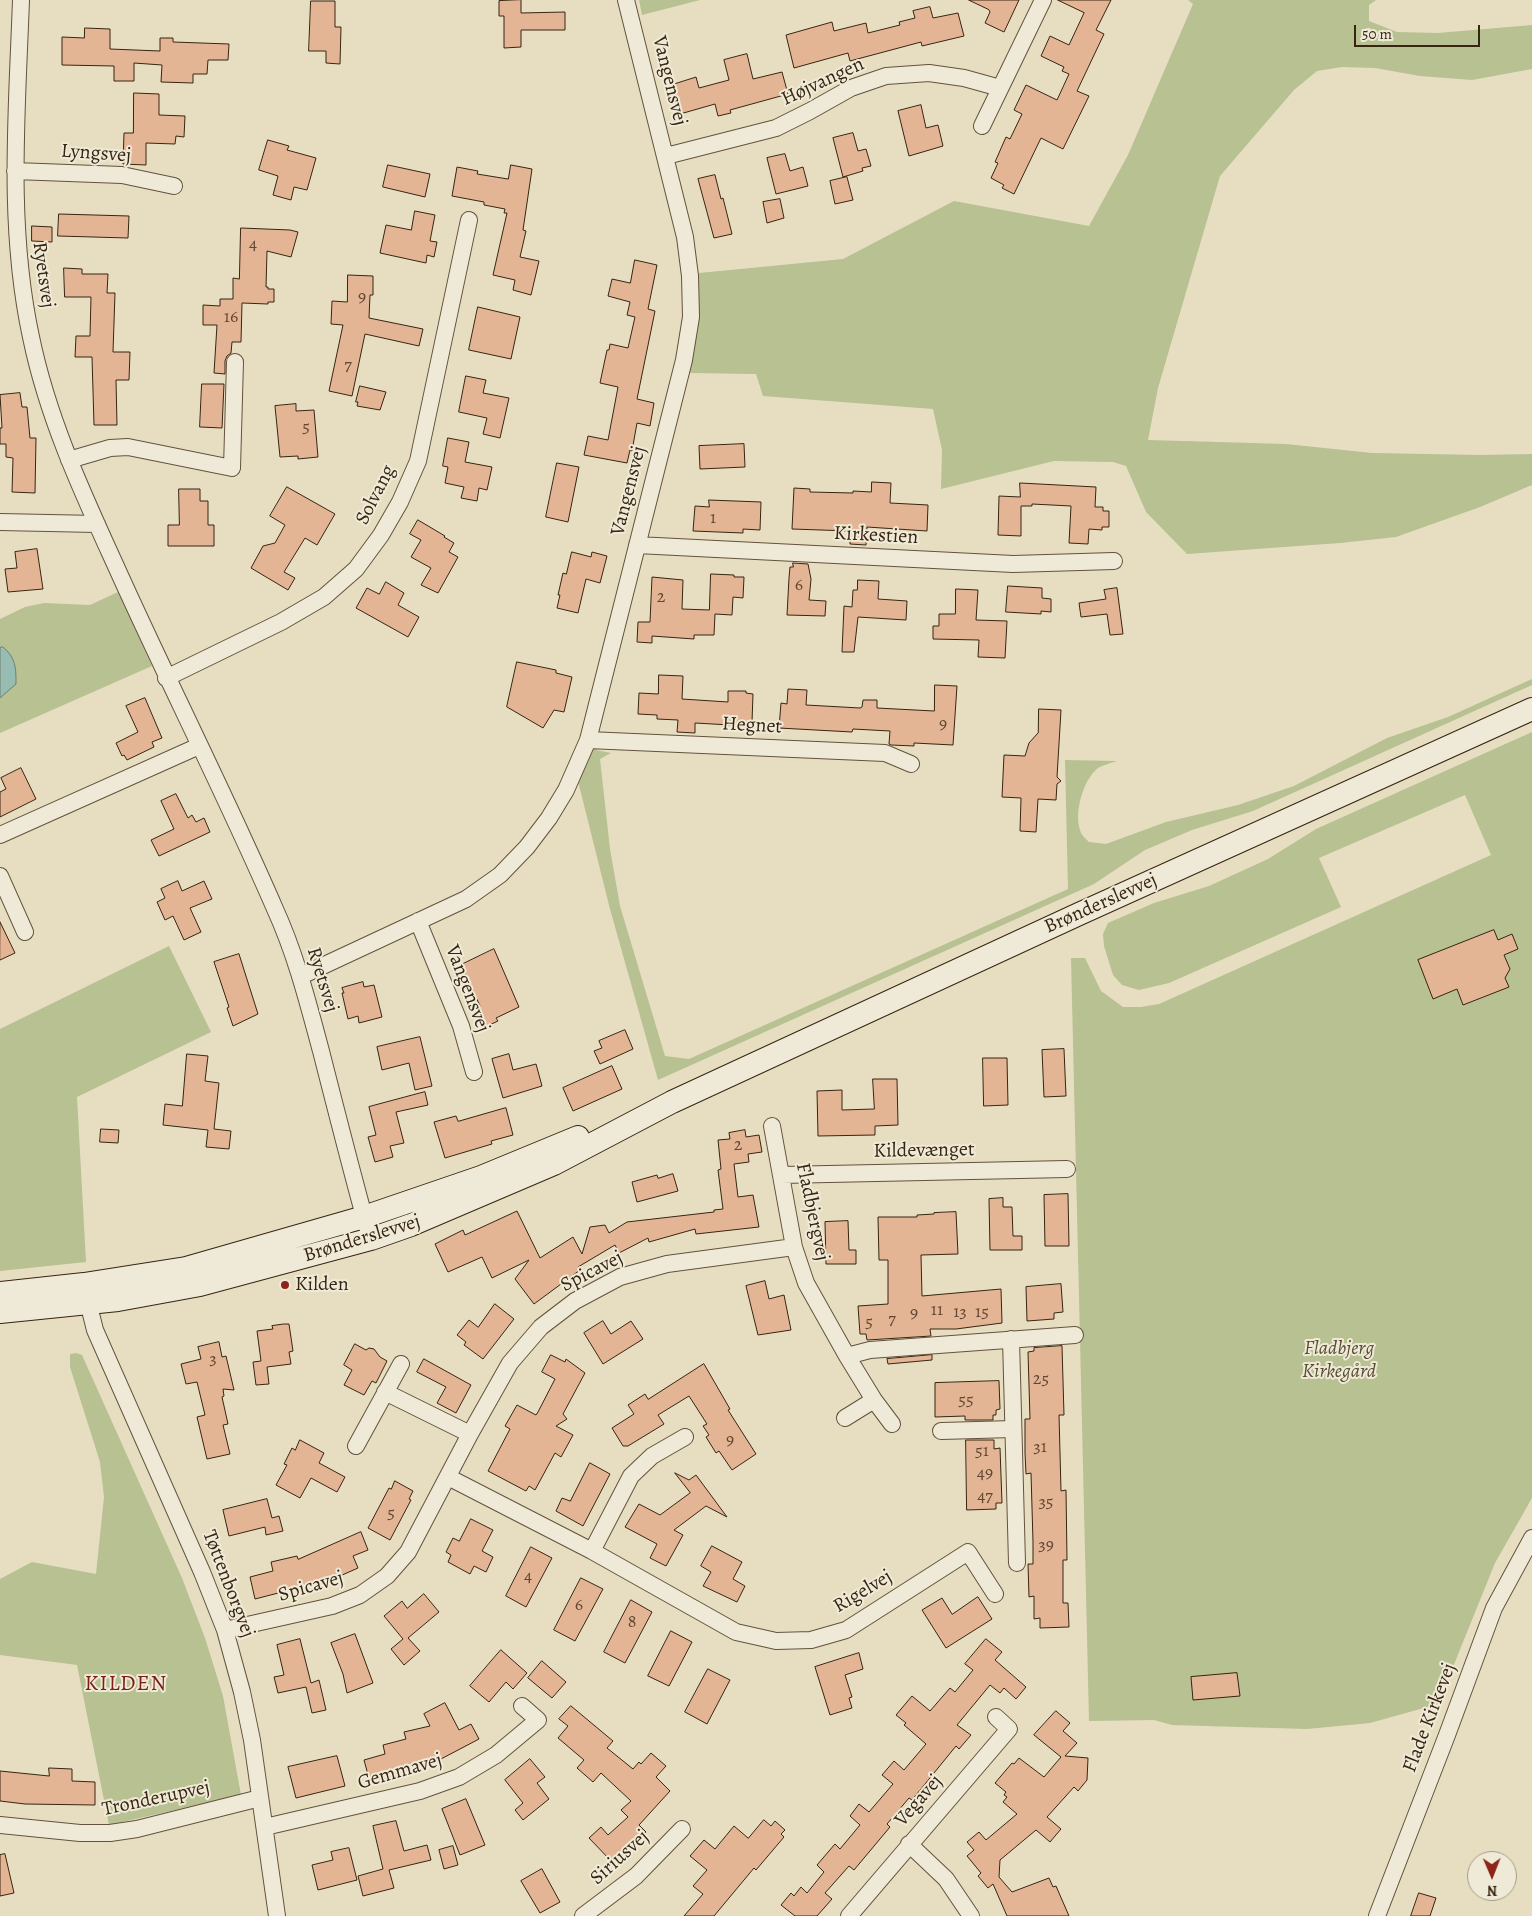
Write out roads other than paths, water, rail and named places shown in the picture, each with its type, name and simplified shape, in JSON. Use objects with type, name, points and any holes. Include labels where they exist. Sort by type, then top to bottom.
[{"type":"main road","name":"Brønderslevvej","points":[[0,1293],[86,1294],[200,1285],[371,1239],[411,1226],[546,1168],[672,1102],[1079,914],[1532,709]]},
{"type":"main road","name":"Brønderslevvej","points":[[0,1312],[86,1294],[186,1268],[364,1217],[481,1177],[544,1150],[672,1102]]},
{"type":"street","name":"Ryetsvej","points":[[21,0],[8,128],[15,171],[16,232],[22,286],[30,335],[41,379],[53,420],[96,524],[276,911],[301,976],[371,1239]]},
{"type":"street","name":"Vangensvej","points":[[301,976],[466,899],[500,875],[527,847],[550,818],[566,790],[588,740],[684,360],[691,317],[690,276],[685,237],[626,0]]},
{"type":"street","points":[[982,126],[1043,0]]},
{"type":"street","name":"Højvangen","points":[[666,156],[776,128],[850,88],[886,76],[929,73],[964,78],[1000,88]]},
{"type":"street","name":"Lyngsvej","points":[[15,171],[122,175],[174,186]]},
{"type":"street","name":"Solvang","points":[[166,678],[281,622],[324,597],[356,569],[381,535],[400,502],[418,460],[469,220]]},
{"type":"street","points":[[69,460],[110,448],[128,447],[232,468],[235,362]]},
{"type":"street","points":[[0,522],[96,524]]},
{"type":"street","name":"Kirkestien","points":[[637,545],[1013,564],[1114,561]]},
{"type":"street","name":"Hegnet","points":[[588,740],[886,753],[911,764]]},
{"type":"street","points":[[0,835],[199,746]]},
{"type":"street","points":[[0,876],[25,932]]},
{"type":"street","name":"Vangensvej","points":[[418,922],[461,1026],[474,1072]]},
{"type":"street","name":"Fladbjergvej","points":[[772,1126],[794,1247],[806,1283],[847,1356],[874,1400],[892,1424]]},
{"type":"street","name":"Kildevænget","points":[[781,1175],[1067,1170]]},
{"type":"street","name":"Spicavej","points":[[225,1630],[332,1606],[360,1595],[386,1576],[408,1552],[510,1363],[541,1327],[575,1300],[620,1277],[667,1264],[794,1247]]},
{"type":"street","name":"Tøttenborgvej","points":[[86,1294],[94,1330],[202,1572],[225,1630],[242,1692],[252,1740],[277,1916]]},
{"type":"street","points":[[847,1356],[870,1350],[1076,1335]]},
{"type":"street","points":[[1011,1340],[1017,1562]]},
{"type":"street","points":[[356,1446],[401,1364]]},
{"type":"street","points":[[385,1392],[470,1434]]},
{"type":"street","points":[[845,1418],[874,1400]]},
{"type":"street","points":[[942,1431],[1013,1429]]},
{"type":"street","points":[[592,1551],[632,1476],[652,1456],[685,1437]]},
{"type":"street","name":"Rigelvej","points":[[448,1477],[592,1551],[736,1632],[776,1641],[811,1640],[846,1630],[968,1552],[995,1594]]},
{"type":"street","name":"Flade Kirkevej","points":[[1377,1916],[1494,1608],[1532,1538]]},
{"type":"street","name":"Gemmavej","points":[[265,1827],[420,1791],[459,1777],[496,1755],[538,1720],[522,1706]]},
{"type":"street","name":"Vegavej","points":[[849,1916],[1009,1729],[996,1717]]},
{"type":"street","name":"Tronderupvej","points":[[0,1825],[80,1833],[110,1833],[260,1798]]},
{"type":"street","name":"Siriusvej","points":[[583,1916],[636,1876],[682,1829]]},
{"type":"street","points":[[909,1844],[946,1880],[971,1916]]},
{"type":"water","points":[[3,647],[13,659],[16,684],[0,698],[0,648]]},
{"type":"place","name":"Kilden","points":[[285,1285]]},
{"type":"district","name":"KILDEN","points":[[126,1685]]},
{"type":"park label","name":"Fladbjerg Kirkegård","points":[[1339,1360]]}]
